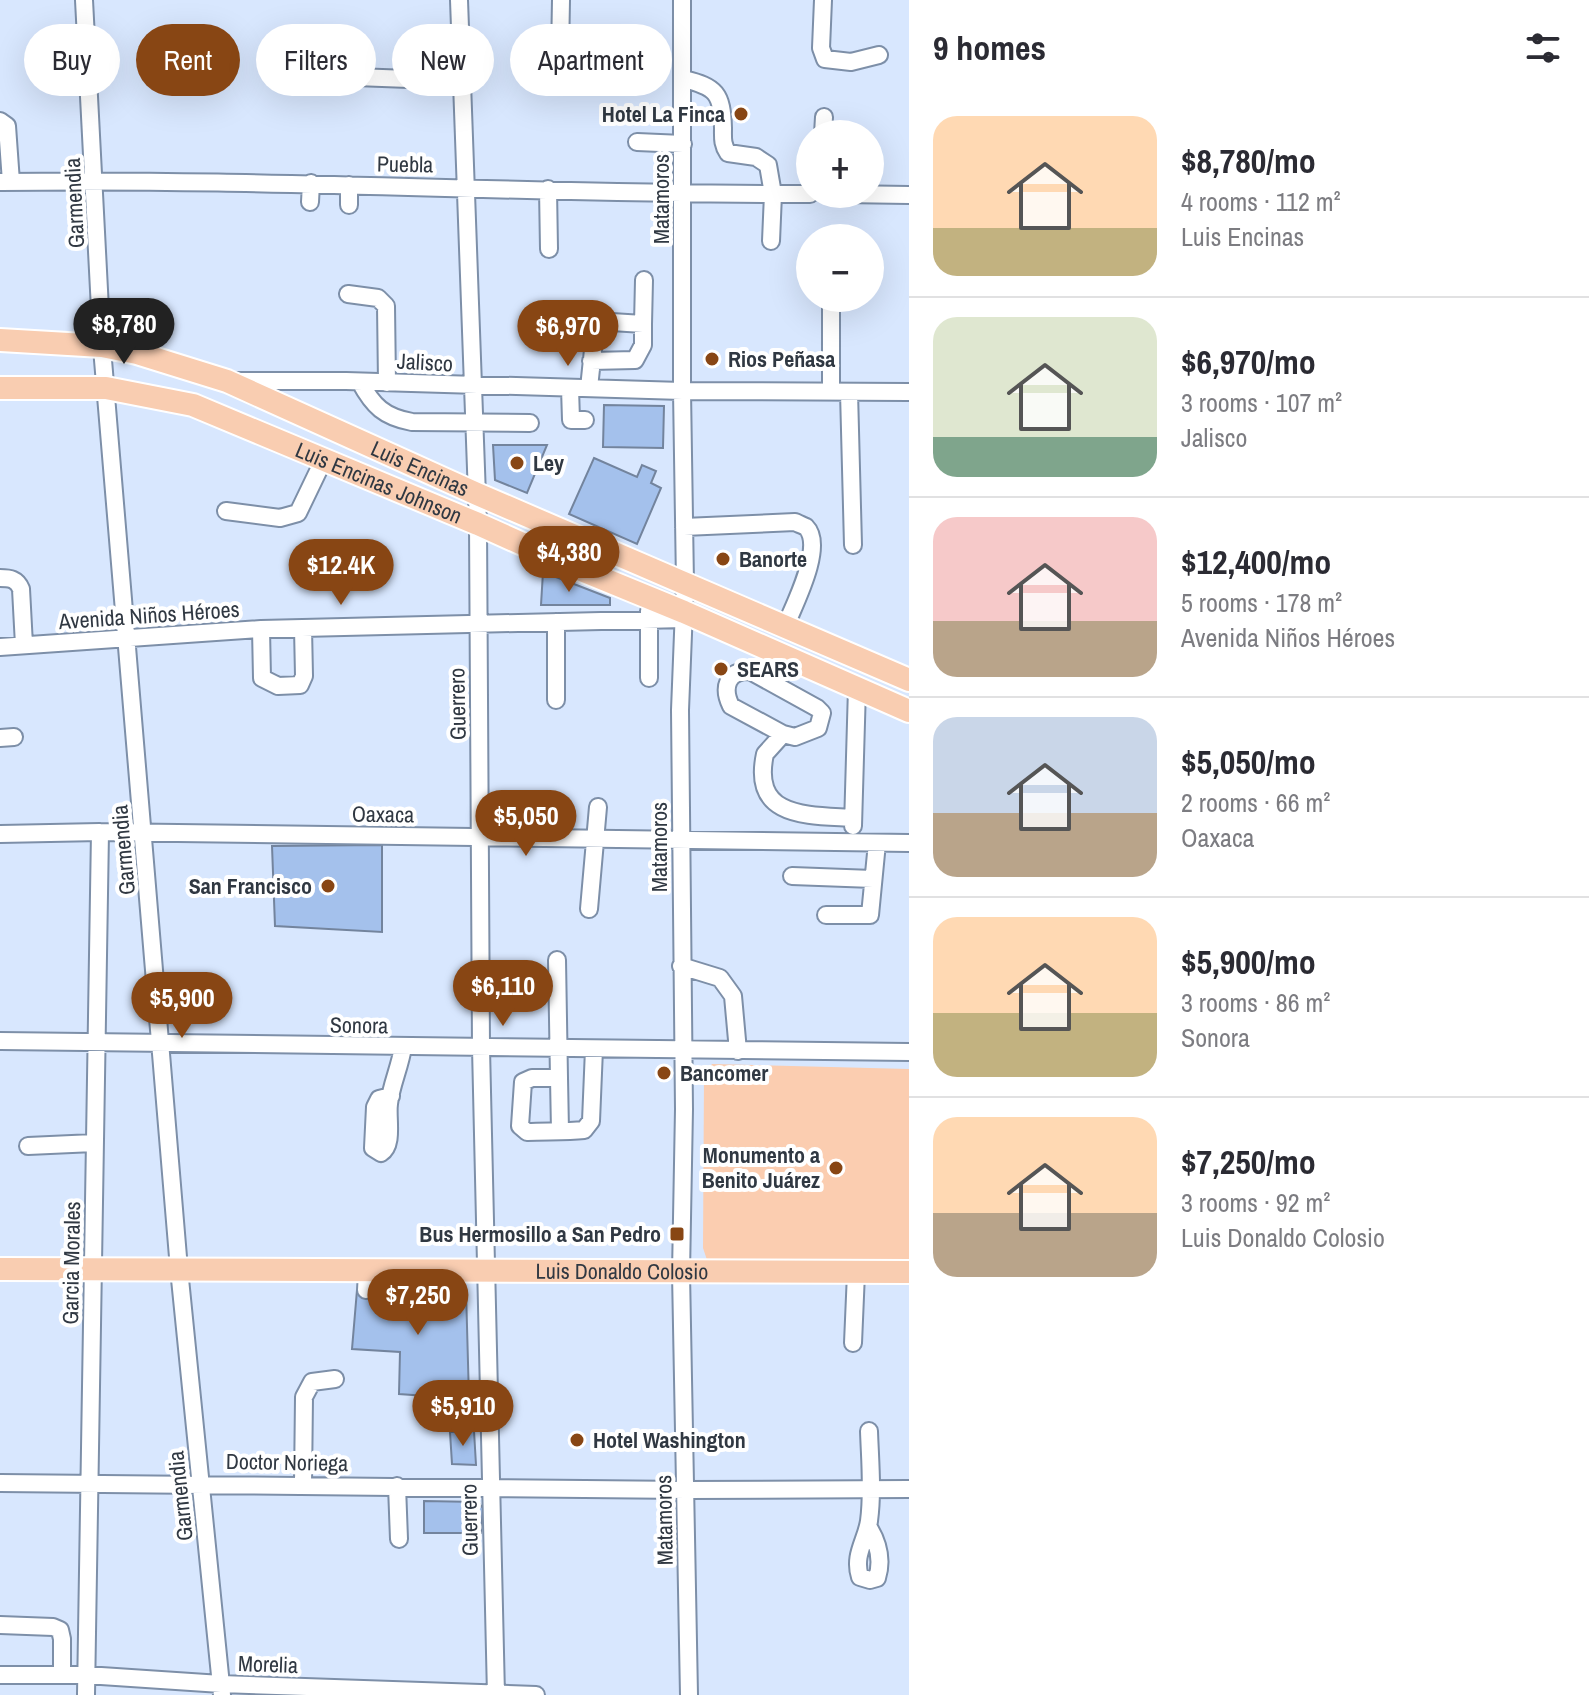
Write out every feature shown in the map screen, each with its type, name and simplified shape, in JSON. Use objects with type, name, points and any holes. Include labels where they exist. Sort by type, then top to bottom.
[{"type":"main road","name":"Luis Encinas","points":[[0,340],[102,346],[137,353],[227,381],[477,494],[909,680]]},
{"type":"main road","name":"Luis Encinas Johnson","points":[[0,388],[106,388],[193,405],[649,597],[684,615],[909,711]]},
{"type":"main road","name":"Luis Donaldo Colosio","points":[[0,1269],[179,1269],[367,1281],[488,1272],[909,1272]]},
{"type":"street","name":"Garmendia","points":[[84,0],[102,346],[179,1269],[222,1690]]},
{"type":"street","name":"Guerrero","points":[[459,0],[460,24]]},
{"type":"street","points":[[561,0],[561,24]]},
{"type":"street","name":"Matamoros","points":[[682,0],[685,583],[680,710],[681,1273],[689,1695]]},
{"type":"street","points":[[823,0],[821,48],[825,59],[851,62],[879,55]]},
{"type":"street","points":[[684,79],[707,84],[714,89],[722,111],[725,149],[735,155],[764,160],[772,175],[771,241]]},
{"type":"street","name":"Guerrero","points":[[462,96],[478,524],[481,1048],[496,1694]]},
{"type":"street","points":[[0,121],[7,126],[5,182]]},
{"type":"street","points":[[637,142],[683,144]]},
{"type":"street","name":"Puebla","points":[[5,182],[311,183],[796,194]]},
{"type":"street","points":[[310,202],[311,183]]},
{"type":"street","points":[[349,185],[349,205]]},
{"type":"street","points":[[548,189],[549,249]]},
{"type":"street","points":[[884,195],[909,195]]},
{"type":"street","points":[[591,361],[635,360],[643,345],[644,280]]},
{"type":"street","points":[[348,294],[378,298],[386,306],[387,383]]},
{"type":"street","points":[[831,312],[831,391]]},
{"type":"street","points":[[589,388],[596,321],[643,324]]},
{"type":"street","name":"Jalisco","points":[[227,381],[305,372],[387,383],[472,387],[909,392]]},
{"type":"street","points":[[351,376],[376,408],[396,419],[412,422],[530,423]]},
{"type":"street","points":[[570,388],[571,420],[585,420]]},
{"type":"street","points":[[849,392],[853,545]]},
{"type":"street","points":[[226,511],[280,518],[298,513],[323,461]]},
{"type":"street","points":[[684,527],[795,522],[806,526],[812,537],[811,559],[786,625]]},
{"type":"street","points":[[0,578],[19,583],[24,645]]},
{"type":"street","points":[[649,597],[649,678]]},
{"type":"street","name":"Avenida Niños Héroes","points":[[0,647],[261,629],[649,620],[684,615]]},
{"type":"street","points":[[556,622],[556,700]]},
{"type":"street","points":[[261,629],[262,678],[278,686],[300,685],[304,676],[303,628]]},
{"type":"street","points":[[742,671],[750,671],[822,713],[818,728],[812,732],[795,737],[783,734],[731,706],[725,689],[727,682],[742,671]]},
{"type":"street","points":[[852,842],[857,688]]},
{"type":"street","points":[[783,734],[765,754],[766,789],[771,798],[791,813],[853,818]]},
{"type":"street","points":[[589,909],[598,807]]},
{"type":"street","name":"Oaxaca","points":[[0,834],[100,832],[909,843]]},
{"type":"street","name":"Garcia Morales","points":[[86,1695],[100,832]]},
{"type":"street","points":[[826,915],[870,915],[877,843]]},
{"type":"street","points":[[792,876],[873,879]]},
{"type":"street","points":[[557,960],[560,1131]]},
{"type":"street","points":[[681,966],[720,978],[733,996],[738,1051]]},
{"type":"street","name":"Sonora","points":[[0,1041],[909,1052]]},
{"type":"street","points":[[391,1096],[403,1047]]},
{"type":"street","points":[[559,1078],[532,1078],[523,1082],[520,1126],[527,1132],[584,1130],[589,1127],[594,1049]]},
{"type":"street","points":[[28,1146],[94,1143]]},
{"type":"street","points":[[853,1343],[856,1273]]},
{"type":"street","points":[[303,1484],[304,1397],[312,1382],[335,1379]]},
{"type":"street","points":[[868,1526],[872,1489],[869,1431]]},
{"type":"street","name":"Doctor Noriega","points":[[0,1483],[686,1490],[909,1489]]},
{"type":"street","points":[[397,1486],[399,1539]]},
{"type":"street","points":[[0,1625],[53,1627],[60,1630],[62,1675]]},
{"type":"street","name":"Morelia","points":[[0,1675],[86,1675],[222,1690],[536,1695]]},
{"type":"shaded area","points":[[712,1064],[909,1069],[909,1267],[707,1260],[703,1248],[704,1076]]},
{"type":"building","points":[[604,405],[664,406],[663,448],[603,447]]},
{"type":"building","name":"Ley","points":[[493,445],[547,445],[527,493],[495,480]]},
{"type":"building","points":[[594,458],[637,477],[642,465],[656,471],[651,483],[661,488],[637,544],[569,514]]},
{"type":"building","points":[[543,572],[610,598],[610,605],[541,605]]},
{"type":"building","name":"San Francisco","points":[[382,845],[382,932],[275,926],[272,846]]},
{"type":"building","points":[[357,1290],[466,1290],[469,1399],[399,1394],[400,1352],[352,1349]]},
{"type":"building","points":[[474,1431],[476,1465],[452,1464],[450,1432]]},
{"type":"building","points":[[424,1501],[478,1502],[483,1508],[481,1533],[424,1533]]},
{"type":"place","name":"Hotel La Finca","points":[[741,114]]},
{"type":"place","name":"Rios Peñasa","points":[[712,359]]},
{"type":"place","name":"Ley","points":[[517,463]]},
{"type":"place","name":"Banorte","points":[[723,559]]},
{"type":"place","name":"SEARS","points":[[721,669]]},
{"type":"place","name":"San Francisco","points":[[328,886]]},
{"type":"place","name":"Bancomer","points":[[664,1073]]},
{"type":"place","name":"Monumento a Benito Juárez","points":[[836,1168]]},
{"type":"place","name":"Bus Hermosillo a San Pedro","points":[[677,1234]]},
{"type":"place","name":"Hotel Washington","points":[[577,1440]]}]
